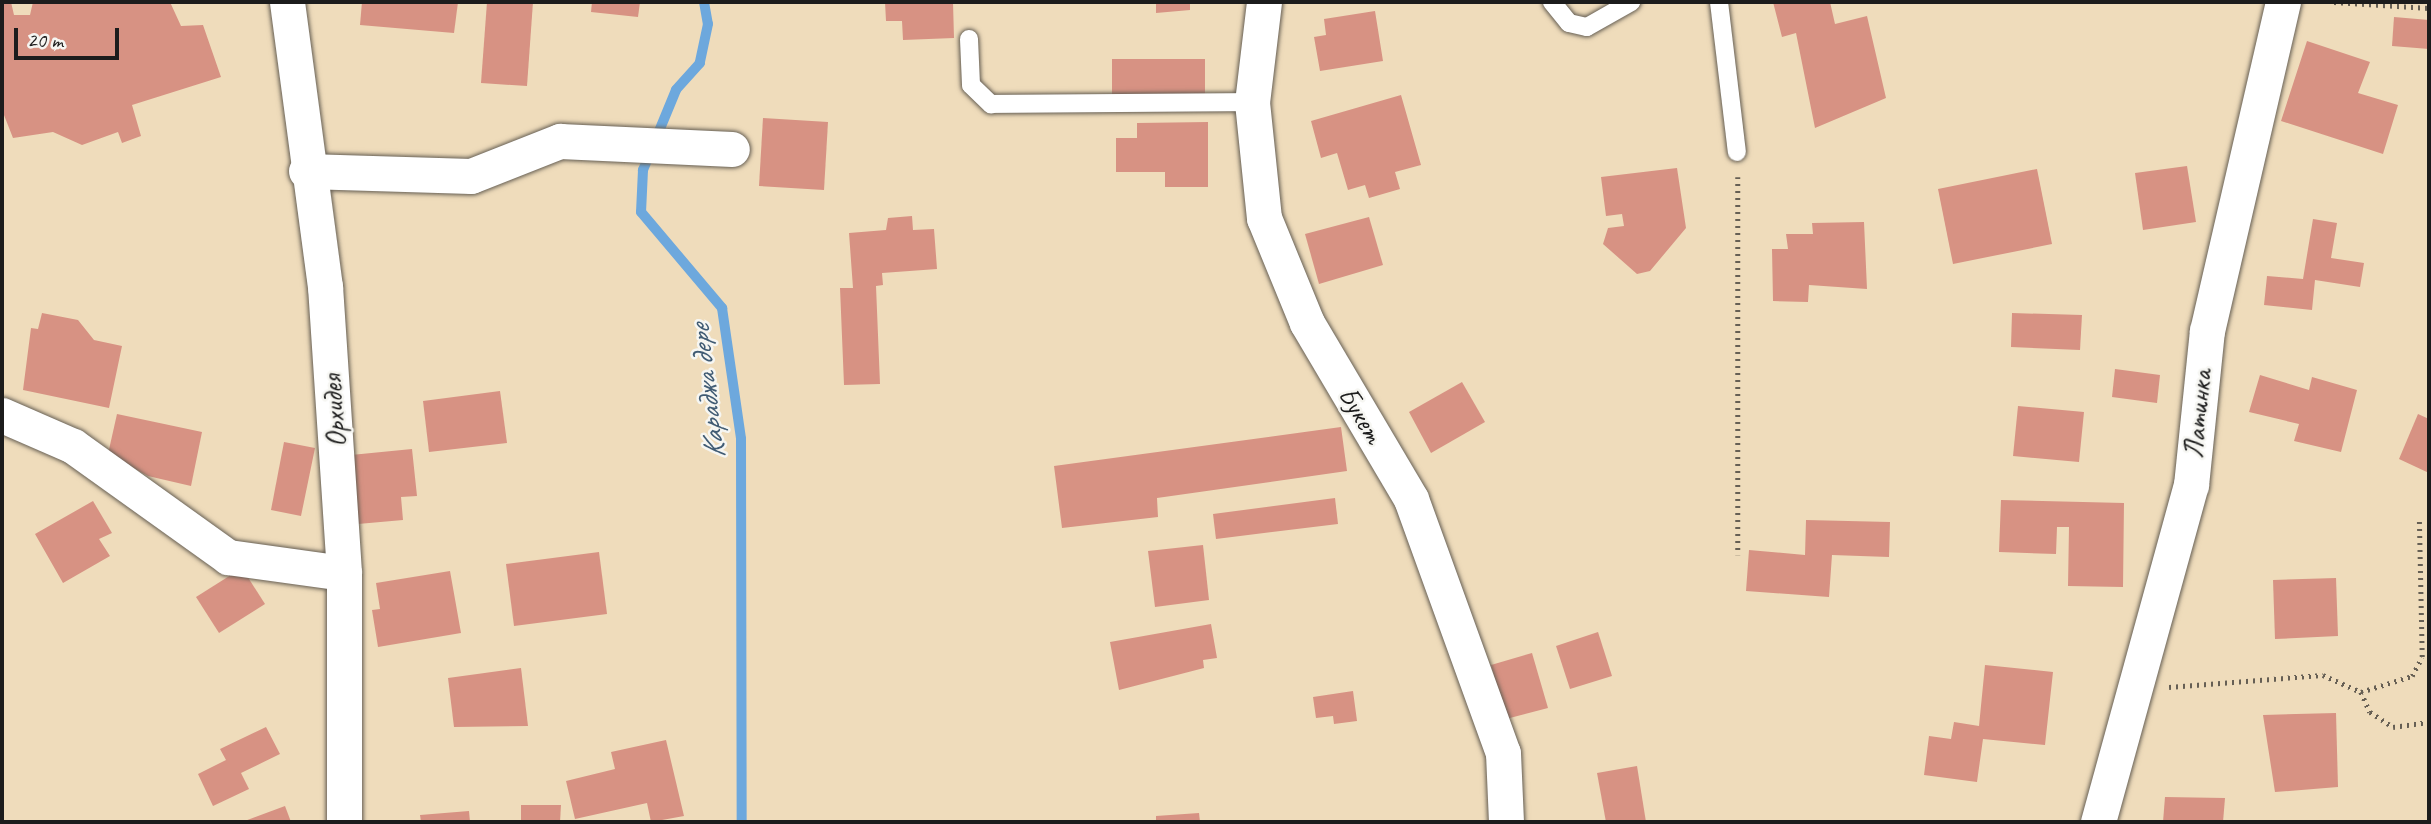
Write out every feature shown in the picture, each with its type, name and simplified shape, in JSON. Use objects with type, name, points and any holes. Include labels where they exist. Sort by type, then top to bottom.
[{"type":"street","name":"Орхидея","points":[[287,2],[306,171],[325,286],[344,573],[344,822]]},
{"type":"street","name":"Букет","points":[[1264,2],[1252,102],[1264,218],[1279,265],[1411,499],[1503,753],[1506,822]]},
{"type":"street","name":"Латинка","points":[[2098,822],[2191,485],[2207,331],[2283,2]]},
{"type":"street","points":[[306,171],[450,178],[559,141],[732,149]]},
{"type":"street","points":[[2,415],[73,446],[228,557],[344,573]]},
{"type":"lane","points":[[1552,2],[1569,23],[1587,27],[1631,2]]},
{"type":"lane","points":[[1719,2],[1737,152]]},
{"type":"lane","points":[[969,39],[971,85],[991,104],[1252,102]]},
{"type":"path","points":[[2334,2],[2429,8]]},
{"type":"path","points":[[1737,152],[1738,555]]},
{"type":"path","points":[[2134,684],[2323,676],[2361,692],[2413,676],[2422,657],[2419,517]]},
{"type":"path","points":[[2361,692],[2370,712],[2393,727],[2429,722]]},
{"type":"building","points":[[2,2],[11,2],[14,15],[30,15],[33,2],[170,2],[181,26],[203,25],[221,77],[132,105],[141,136],[122,143],[118,132],[82,145],[53,132],[13,138],[2,110]]},
{"type":"building","points":[[362,2],[458,2],[454,33],[360,25]]},
{"type":"building","points":[[487,2],[533,2],[527,86],[481,83]]},
{"type":"building","points":[[592,2],[640,2],[638,17],[591,12]]},
{"type":"building","points":[[885,2],[953,2],[954,38],[903,40],[902,21],[886,21]]},
{"type":"building","points":[[1156,2],[1190,2],[1190,10],[1156,13]]},
{"type":"building","points":[[1773,2],[1830,2],[1835,24],[1867,16],[1886,98],[1815,128],[1796,33],[1782,37]]},
{"type":"building","points":[[1375,11],[1383,61],[1320,71],[1314,37],[1326,35],[1324,19]]},
{"type":"building","points":[[2394,17],[2429,20],[2429,49],[2392,46]]},
{"type":"building","points":[[2307,41],[2370,62],[2358,93],[2398,105],[2383,154],[2281,121]]},
{"type":"building","points":[[1112,59],[1205,59],[1205,96],[1112,96]]},
{"type":"building","points":[[1401,95],[1421,165],[1395,172],[1400,189],[1369,198],[1365,185],[1348,190],[1337,153],[1321,158],[1311,121]]},
{"type":"building","points":[[763,118],[828,122],[824,190],[759,186]]},
{"type":"building","points":[[1208,122],[1208,187],[1165,187],[1165,172],[1116,172],[1116,138],[1137,138],[1137,123]]},
{"type":"building","points":[[2187,166],[2196,222],[2143,230],[2135,173]]},
{"type":"building","points":[[1677,168],[1686,228],[1650,271],[1637,274],[1603,244],[1608,228],[1624,226],[1622,214],[1606,216],[1601,177]]},
{"type":"building","points":[[2037,169],[2052,244],[1953,264],[1938,189]]},
{"type":"building","points":[[912,216],[913,230],[934,229],[937,269],[882,273],[883,285],[876,286],[880,384],[844,385],[840,288],[853,288],[849,233],[886,230],[888,218]]},
{"type":"building","points":[[1369,217],[1383,265],[1319,284],[1305,234]]},
{"type":"building","points":[[2313,219],[2337,223],[2331,258],[2364,263],[2360,287],[2315,280],[2312,310],[2264,305],[2267,276],[2303,279]]},
{"type":"building","points":[[1864,222],[1867,289],[1809,285],[1808,302],[1773,301],[1772,249],[1788,249],[1786,234],[1813,234],[1812,223]]},
{"type":"building","points":[[42,313],[78,320],[94,340],[122,346],[109,408],[23,390],[31,328],[38,329]]},
{"type":"building","points":[[2012,313],[2082,315],[2080,350],[2011,347]]},
{"type":"building","points":[[2115,369],[2160,375],[2157,403],[2112,397]]},
{"type":"building","points":[[2260,375],[2309,390],[2312,377],[2357,390],[2341,452],[2294,441],[2299,424],[2249,412]]},
{"type":"building","points":[[1462,382],[1485,422],[1431,453],[1409,412]]},
{"type":"building","points":[[500,391],[507,443],[429,452],[423,401]]},
{"type":"building","points":[[2018,406],[2084,412],[2079,462],[2013,456]]},
{"type":"building","points":[[117,414],[202,432],[191,486],[148,476],[108,454]]},
{"type":"building","points":[[2418,414],[2429,419],[2429,473],[2399,459]]},
{"type":"building","points":[[1341,427],[1347,471],[1157,498],[1158,517],[1062,528],[1054,466]]},
{"type":"building","points":[[284,442],[315,448],[301,516],[271,510]]},
{"type":"building","points":[[412,449],[417,496],[401,497],[403,520],[358,524],[351,455]]},
{"type":"building","points":[[1335,498],[1338,524],[1216,539],[1213,514]]},
{"type":"building","points":[[2001,500],[2124,503],[2123,587],[2068,586],[2069,527],[2057,527],[2056,554],[1999,552]]},
{"type":"building","points":[[93,501],[112,533],[99,539],[110,556],[63,583],[35,534]]},
{"type":"building","points":[[1806,520],[1890,522],[1889,557],[1832,555],[1829,597],[1746,591],[1749,550],[1805,555]]},
{"type":"building","points":[[1203,545],[1209,600],[1155,607],[1148,551]]},
{"type":"building","points":[[599,552],[607,614],[514,626],[506,564]]},
{"type":"building","points":[[242,568],[265,604],[219,633],[196,597]]},
{"type":"building","points":[[450,571],[461,633],[378,647],[372,610],[380,609],[376,583]]},
{"type":"building","points":[[2336,578],[2338,636],[2275,639],[2273,580]]},
{"type":"building","points":[[1211,624],[1217,658],[1203,660],[1204,668],[1119,690],[1110,642]]},
{"type":"building","points":[[1598,632],[1612,676],[1570,689],[1556,646]]},
{"type":"building","points":[[1532,653],[1548,708],[1506,719],[1491,665]]},
{"type":"building","points":[[1985,665],[2053,672],[2045,745],[1983,739],[1977,782],[1924,775],[1929,736],[1951,739],[1954,722],[1979,726]]},
{"type":"building","points":[[521,668],[528,726],[454,727],[448,678]]},
{"type":"building","points":[[1353,691],[1357,721],[1334,724],[1333,716],[1316,718],[1313,697]]},
{"type":"building","points":[[2336,713],[2338,787],[2275,792],[2263,715]]},
{"type":"building","points":[[266,727],[280,754],[241,773],[249,789],[213,806],[198,774],[226,760],[220,749]]},
{"type":"building","points":[[666,740],[684,816],[651,822],[647,803],[575,819],[566,781],[615,769],[611,752]]},
{"type":"building","points":[[1637,766],[1646,822],[1606,822],[1597,773]]},
{"type":"building","points":[[2165,797],[2225,798],[2223,822],[2163,822]]},
{"type":"building","points":[[521,805],[561,805],[560,822],[521,822]]},
{"type":"building","points":[[285,806],[291,822],[242,822]]},
{"type":"building","points":[[469,811],[470,822],[421,822],[420,815]]},
{"type":"building","points":[[1199,813],[1200,822],[1156,822],[1156,816]]},
{"type":"waterway","name":"Караджа дере","points":[[704,2],[708,24],[700,63],[676,90],[643,170],[641,212],[722,308],[741,439],[742,822]]}]
